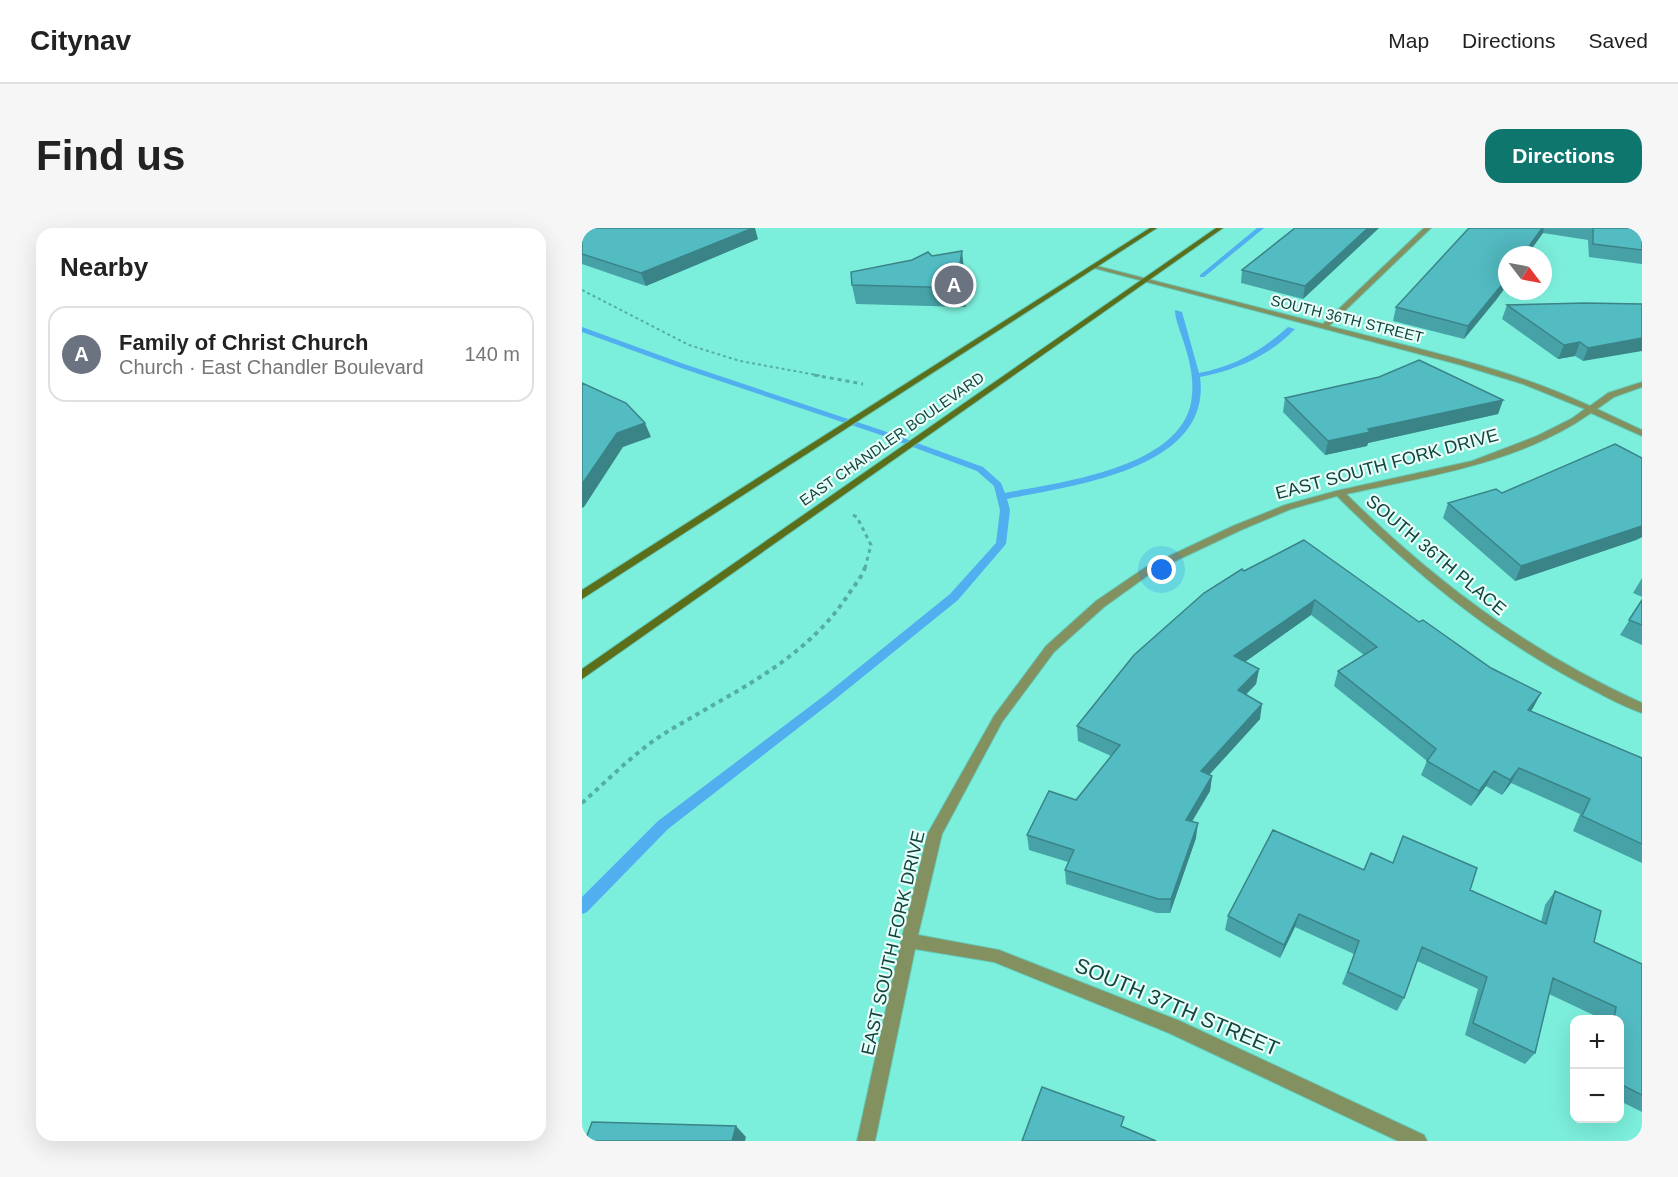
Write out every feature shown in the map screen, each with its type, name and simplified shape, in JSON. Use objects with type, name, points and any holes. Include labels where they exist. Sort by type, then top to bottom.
[{"type":"main road","name":"EAST CHANDLER BOULEVARD","points":[[582,595],[1154,228]]},
{"type":"main road","name":"EAST CHANDLER BOULEVARD","points":[[582,675],[1220,228]]},
{"type":"street","points":[[1324,327],[1428,228]]},
{"type":"street","name":"SOUTH 36TH STREET","points":[[1093,267],[1505,376],[1591,409],[1642,433]]},
{"type":"street","name":"EAST SOUTH FORK DRIVE","points":[[866,1141],[909,941],[936,833],[998,719],[1050,649],[1100,604],[1150,569],[1257,519],[1339,492],[1475,463],[1540,438],[1611,395],[1642,384]]},
{"type":"street","name":"SOUTH 36TH PLACE","points":[[1339,492],[1385,539],[1450,593],[1507,636],[1599,690],[1642,708]]},
{"type":"street","name":"SOUTH 37TH STREET","points":[[909,941],[994,956],[1036,972],[1174,1027],[1418,1141]]},
{"type":"path","points":[[582,290],[689,345],[740,361],[861,383],[894,395]]},
{"type":"path","points":[[582,803],[628,760],[661,736],[741,691],[800,650],[835,614],[864,571],[871,544],[857,517],[828,502]]},
{"type":"building","points":[[582,228],[753,228],[641,273],[582,254]]},
{"type":"building","points":[[1295,228],[1368,228],[1305,286],[1242,270]]},
{"type":"building","points":[[1469,228],[1542,228],[1529,246],[1498,246],[1498,289],[1468,326],[1396,307]]},
{"type":"building","points":[[1593,228],[1642,228],[1642,250],[1593,244]]},
{"type":"building","points":[[962,251],[957,281],[964,288],[852,285],[851,272],[912,260],[928,252],[932,256]]},
{"type":"building","points":[[1642,304],[1642,338],[1588,348],[1580,342],[1564,345],[1507,305]]},
{"type":"building","points":[[1419,360],[1503,400],[1368,429],[1370,432],[1328,441],[1285,398],[1379,377]]},
{"type":"building","points":[[582,383],[626,403],[645,423],[617,433],[582,484]]},
{"type":"building","points":[[1615,444],[1642,458],[1642,526],[1521,566],[1448,503],[1496,489],[1502,493]]},
{"type":"building","points":[[1304,540],[1419,622],[1423,620],[1491,668],[1541,693],[1528,710],[1642,758],[1642,844],[1582,816],[1590,799],[1519,768],[1510,780],[1494,771],[1479,791],[1427,761],[1436,749],[1338,671],[1377,647],[1315,600],[1234,656],[1259,669],[1238,690],[1262,704],[1201,771],[1212,776],[1186,820],[1198,823],[1171,899],[1158,899],[1065,870],[1074,850],[1027,835],[1049,791],[1076,800],[1120,745],[1077,726],[1134,655],[1204,593],[1242,569],[1244,571]]},
{"type":"building","points":[[1642,600],[1642,625],[1629,620]]},
{"type":"building","points":[[1273,830],[1364,870],[1371,853],[1393,863],[1403,836],[1477,868],[1470,890],[1546,924],[1555,891],[1601,911],[1594,942],[1642,964],[1642,1095],[1624,1086],[1624,1015],[1615,1015],[1616,1007],[1553,978],[1535,1053],[1473,1023],[1487,977],[1422,947],[1404,998],[1348,972],[1359,941],[1299,914],[1284,945],[1228,916]]},
{"type":"building","points":[[1042,1087],[1124,1117],[1121,1126],[1156,1141],[1022,1141]]},
{"type":"building","points":[[592,1122],[736,1126],[732,1141],[585,1141]]},
{"type":"waterway","points":[[1202,276],[1261,228]]},
{"type":"waterway","points":[[1178,312],[1195,376]]},
{"type":"waterway","points":[[582,329],[681,366],[881,432],[980,469],[998,485],[1001,497]]},
{"type":"waterway","points":[[1195,376],[1224,370],[1247,361],[1268,348],[1291,329]]},
{"type":"waterway","points":[[1001,497],[1113,472],[1141,461],[1166,447],[1184,429],[1195,406],[1197,394],[1195,376]]},
{"type":"waterway","points":[[582,907],[663,825],[829,698],[954,597],[1001,544],[1005,510],[1001,497]]},
{"type":"place","name":"Family of Christ Church","points":[[954,285]]}]
